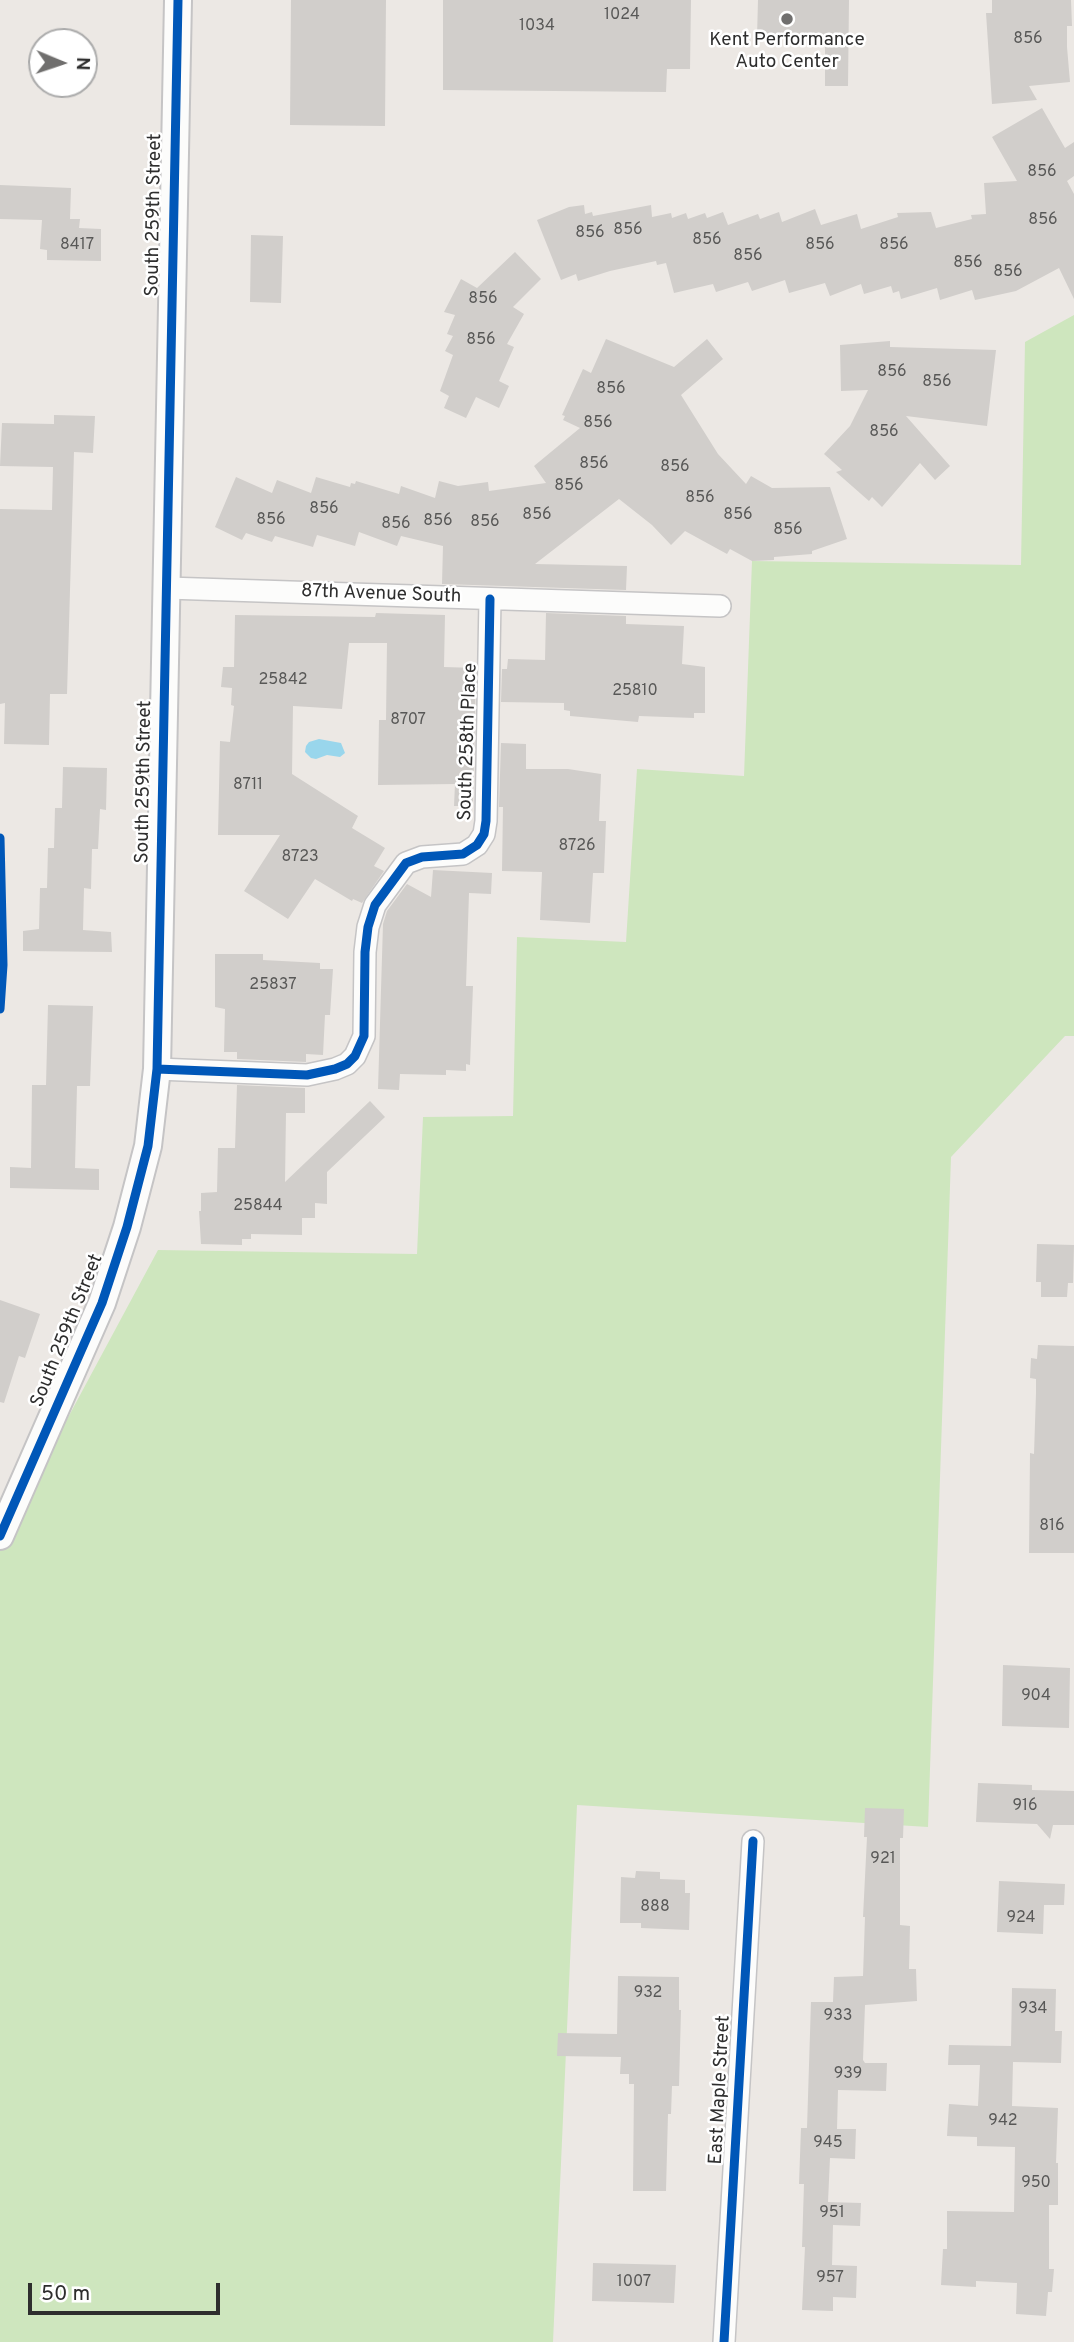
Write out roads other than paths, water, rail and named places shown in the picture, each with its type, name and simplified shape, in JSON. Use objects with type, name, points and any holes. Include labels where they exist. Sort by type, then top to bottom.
[{"type":"street","name":"South 259th Street","points":[[0,1536],[102,1303],[127,1227],[148,1146],[157,1069],[178,0]]},
{"type":"street","name":"87th Avenue South","points":[[167,588],[720,607]]},
{"type":"street","name":"South 258th Place","points":[[157,1069],[291,1075],[324,1073],[347,1064],[355,1056],[361,1046],[365,1026],[365,952],[375,905],[406,863],[422,857],[463,854],[477,845],[484,834],[490,599]]},
{"type":"street","name":"East Maple Street","points":[[724,2342],[753,1841]]},
{"type":"water","points":[[319,739],[341,743],[345,753],[340,757],[327,755],[311,758],[305,752],[306,746]]},
{"type":"place","name":"Kent Performance Auto Center","points":[[787,19]]}]
